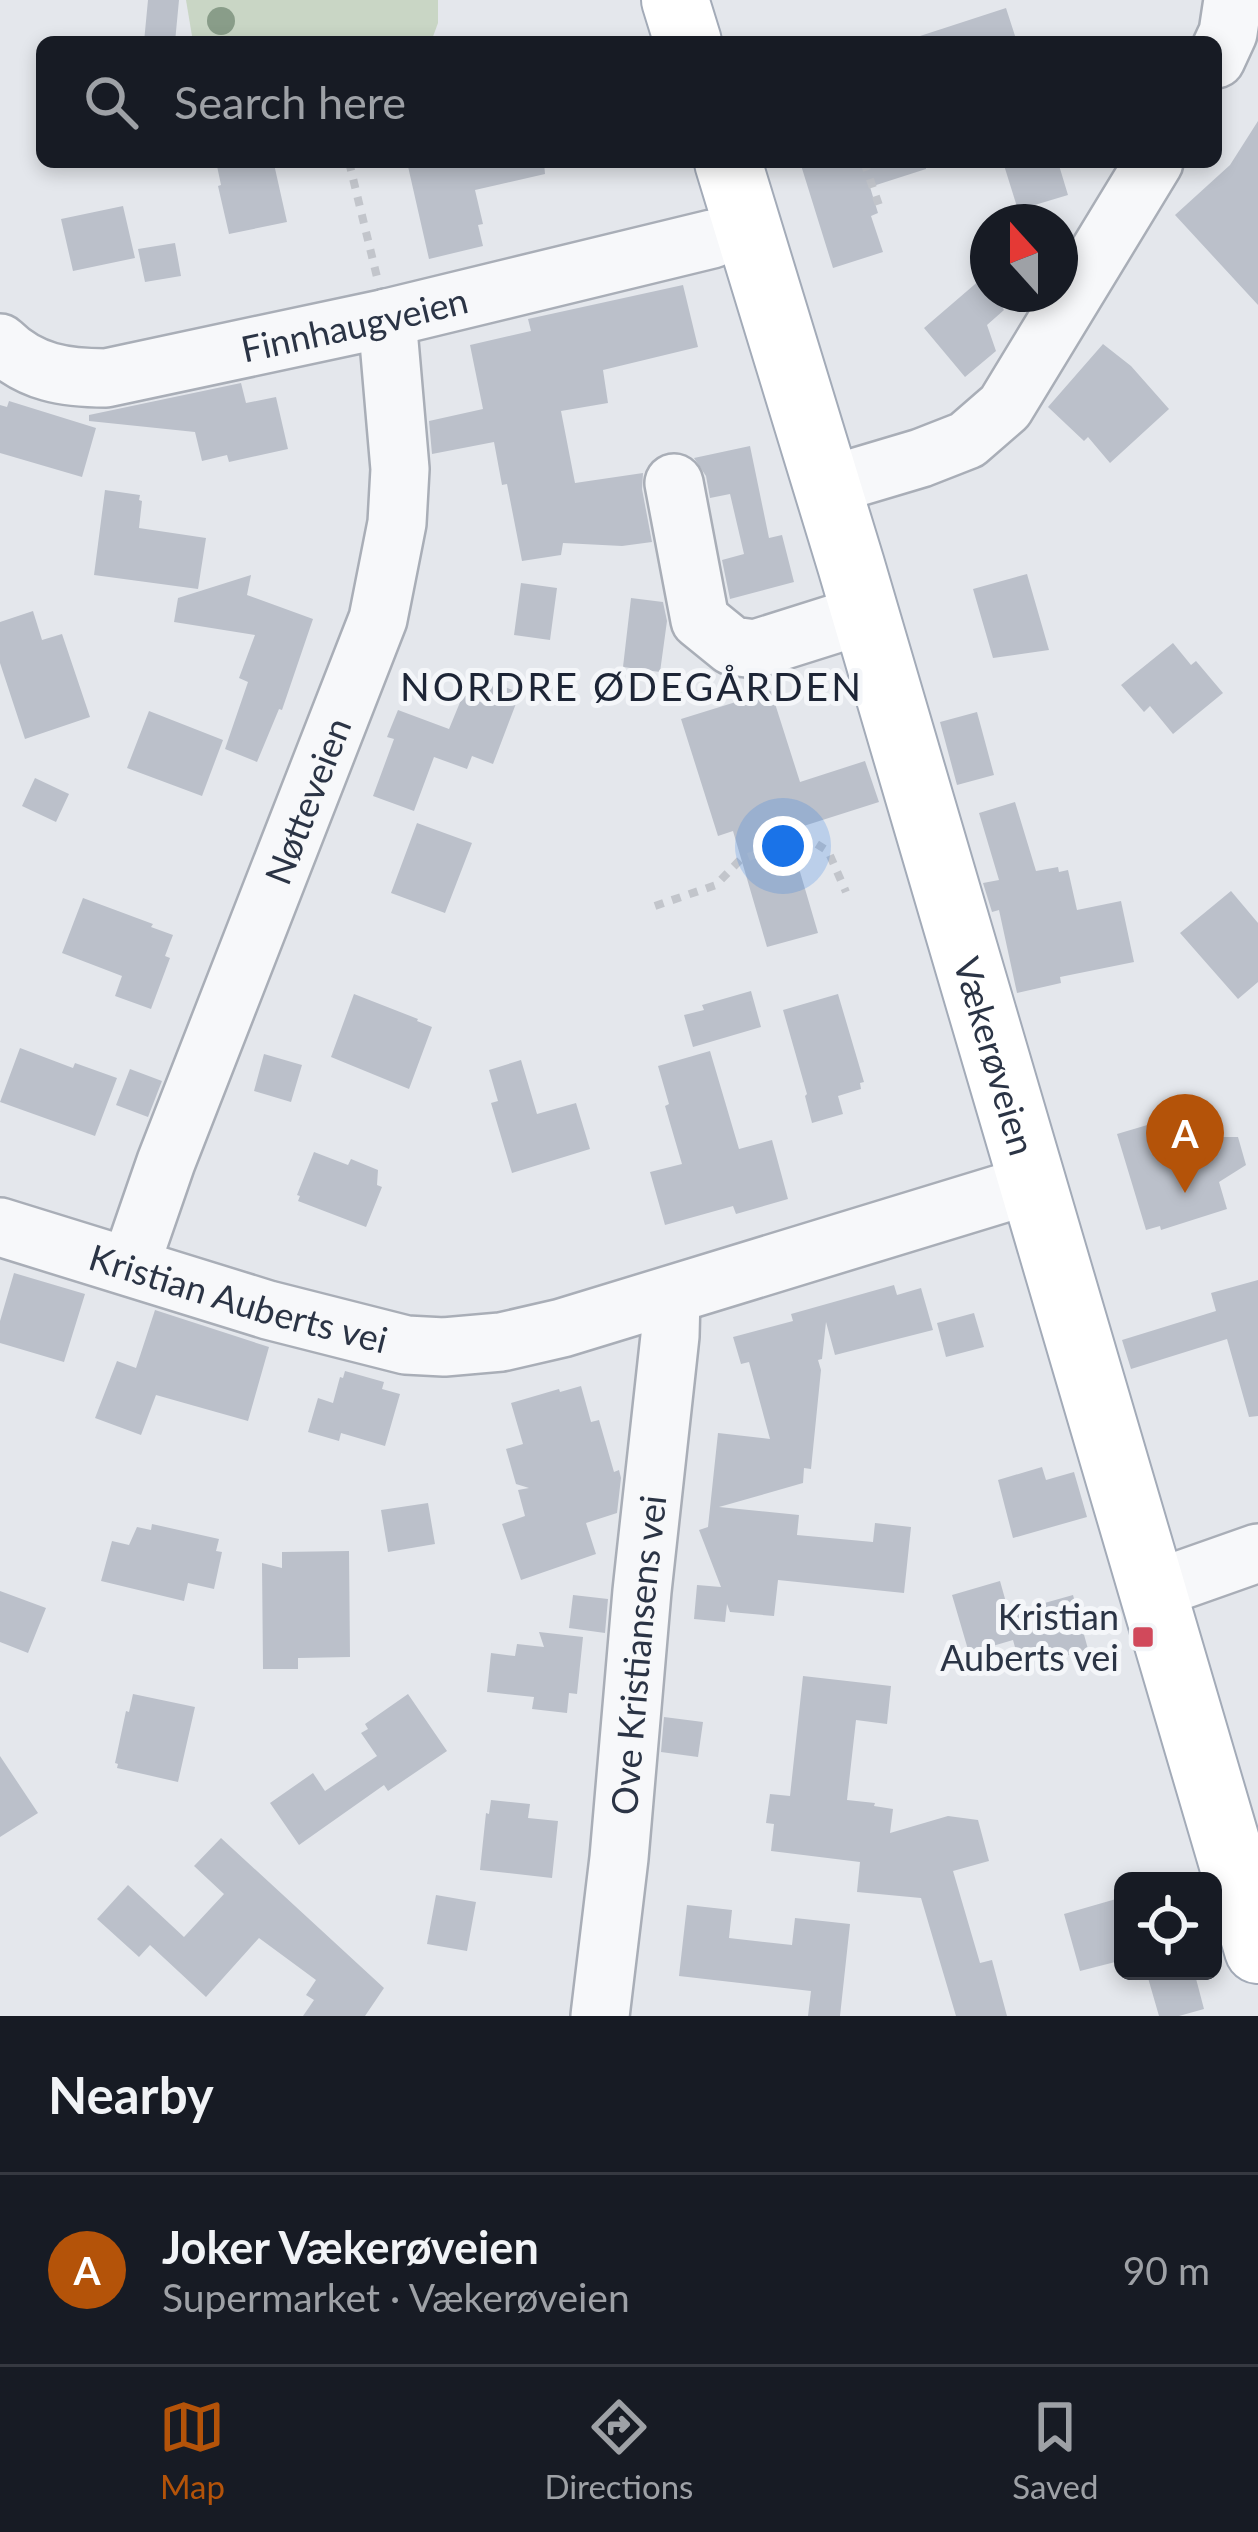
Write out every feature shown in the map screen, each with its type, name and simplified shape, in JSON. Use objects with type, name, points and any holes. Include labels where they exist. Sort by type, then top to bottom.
[{"type":"main road","points":[[675,0],[686,36]]},
{"type":"main road","name":"Vækerøveien","points":[[730,168],[866,614],[1258,1950]]},
{"type":"street","points":[[827,486],[967,440],[1005,407],[1150,168]]},
{"type":"street","name":"Finnhaugveien","points":[[0,344],[44,372],[76,378],[138,374],[712,239]]},
{"type":"street","name":"Nøtteveien","points":[[130,1266],[166,1162],[378,619],[397,524],[400,470],[387,318]]},
{"type":"street","points":[[674,483],[700,620],[732,646],[755,649],[866,614]]},
{"type":"street","name":"Kristian Auberts vei","points":[[0,1227],[268,1310],[406,1345],[444,1347],[501,1342],[562,1328],[1033,1184]]},
{"type":"street","name":"Ove Kristiansens vei","points":[[600,2016],[670,1336],[670,1296]]},
{"type":"street","points":[[1153,1590],[1258,1553]]},
{"type":"path","points":[[351,168],[387,318]]},
{"type":"path","points":[[866,168],[881,211]]},
{"type":"path","points":[[655,906],[716,886],[740,860],[791,842],[812,841],[828,850],[846,892]]},
{"type":"green space","points":[[186,0],[438,0],[433,36],[192,36]]},
{"type":"building","points":[[148,0],[179,0],[176,36],[145,36]]},
{"type":"building","points":[[1006,8],[1015,36],[920,36]]},
{"type":"building","points":[[1258,121],[1258,305],[1175,215],[1230,165]]},
{"type":"building","points":[[217,168],[275,168],[287,222],[229,234]]},
{"type":"building","points":[[408,168],[544,168],[545,174],[475,190],[483,246],[429,259]]},
{"type":"building","points":[[802,168],[926,168],[870,187],[878,213],[871,216],[883,252],[833,268]]},
{"type":"building","points":[[1005,168],[1060,168],[1068,195],[1038,204],[1016,204]]},
{"type":"building","points":[[123,206],[135,258],[73,271],[61,219]]},
{"type":"building","points":[[175,243],[181,276],[145,282],[138,249]]},
{"type":"building","points":[[683,285],[698,347],[603,370],[608,403],[561,411],[575,483],[643,473],[652,542],[622,546],[563,543],[561,555],[522,561],[494,442],[432,454],[429,421],[483,409],[470,345],[531,331],[528,319]]},
{"type":"building","points":[[970,288],[970,312],[1002,312],[987,325],[996,351],[965,377],[924,328]]},
{"type":"building","points":[[1103,344],[1131,366],[1169,409],[1110,463],[1088,437],[1084,441],[1048,407]]},
{"type":"building","points":[[241,383],[246,403],[276,397],[288,449],[229,462],[227,455],[202,461],[195,432],[89,421],[89,415]]},
{"type":"building","points":[[9,401],[96,428],[82,477],[0,453],[0,405],[7,407]]},
{"type":"building","points":[[750,446],[769,538],[782,535],[794,582],[730,599],[722,560],[744,554],[730,494],[710,498],[706,476],[694,458]]},
{"type":"building","points":[[105,490],[140,495],[139,528],[206,538],[198,589],[94,575]]},
{"type":"building","points":[[1027,574],[1049,650],[993,658],[973,589]]},
{"type":"building","points":[[251,575],[247,595],[313,619],[282,710],[257,762],[225,749],[248,682],[239,678],[255,635],[174,622],[178,598]]},
{"type":"building","points":[[521,583],[557,588],[550,640],[514,635]]},
{"type":"building","points":[[631,598],[663,602],[667,621],[660,672],[623,667]]},
{"type":"building","points":[[33,611],[42,640],[62,634],[90,717],[25,739],[0,663],[0,622]]},
{"type":"building","points":[[1173,643],[1223,693],[1173,734],[1150,706],[1144,712],[1121,685]]},
{"type":"building","points":[[492,682],[520,693],[493,764],[472,756],[467,769],[434,757],[414,811],[373,796],[394,739],[387,737],[398,710],[449,729],[463,695],[483,703]]},
{"type":"building","points":[[771,691],[800,782],[865,761],[879,802],[788,831],[818,933],[767,947],[733,831],[718,836],[681,719]]},
{"type":"building","points":[[149,711],[223,740],[202,796],[127,768]]},
{"type":"building","points":[[977,712],[994,775],[957,785],[940,722]]},
{"type":"building","points":[[35,778],[69,794],[56,822],[22,806]]},
{"type":"building","points":[[1015,802],[1036,871],[1068,870],[1077,910],[1121,901],[1134,962],[1060,977],[1061,983],[1017,993],[999,910],[992,912],[983,883],[999,880],[979,813]]},
{"type":"building","points":[[417,823],[472,843],[445,913],[391,893]]},
{"type":"building","points":[[1231,891],[1258,923],[1258,982],[1238,999],[1180,933]]},
{"type":"building","points":[[83,898],[173,935],[165,956],[170,958],[151,1009],[115,996],[122,976],[62,953]]},
{"type":"building","points":[[751,991],[761,1027],[693,1047],[684,1015]]},
{"type":"building","points":[[354,994],[432,1027],[409,1089],[331,1057]]},
{"type":"building","points":[[838,994],[864,1082],[861,1089],[838,1096],[843,1114],[812,1123],[783,1010]]},
{"type":"building","points":[[20,1048],[117,1078],[95,1136],[0,1102]]},
{"type":"building","points":[[710,1051],[739,1149],[772,1140],[788,1199],[736,1214],[733,1206],[665,1225],[650,1172],[682,1164],[658,1066]]},
{"type":"building","points":[[264,1054],[302,1065],[291,1102],[254,1091]]},
{"type":"building","points":[[521,1060],[537,1114],[576,1103],[590,1149],[512,1173],[491,1103],[498,1101],[489,1070]]},
{"type":"building","points":[[130,1069],[162,1081],[148,1117],[116,1105]]},
{"type":"building","points":[[1198,1110],[1206,1137],[1238,1137],[1246,1165],[1219,1182],[1227,1209],[1161,1230],[1160,1226],[1146,1230],[1117,1134]]},
{"type":"building","points":[[314,1152],[378,1170],[377,1185],[382,1187],[366,1227],[298,1201]]},
{"type":"building","points":[[14,1273],[85,1294],[64,1362],[0,1343],[0,1321]]},
{"type":"building","points":[[1258,1280],[1258,1416],[1249,1417],[1227,1339],[1131,1369],[1122,1340],[1216,1311],[1211,1293]]},
{"type":"building","points":[[894,1285],[897,1295],[921,1288],[933,1330],[835,1355],[826,1322],[822,1359],[818,1360],[821,1370],[811,1469],[804,1468],[803,1483],[719,1507],[799,1515],[797,1535],[873,1542],[875,1523],[911,1527],[904,1593],[778,1580],[774,1616],[730,1612],[727,1604],[725,1622],[694,1619],[697,1585],[721,1587],[699,1530],[708,1527],[718,1433],[770,1439],[749,1362],[741,1364],[733,1337],[793,1321],[791,1314]]},
{"type":"building","points":[[155,1310],[269,1347],[248,1421],[156,1395],[141,1435],[95,1418],[117,1361],[136,1368]]},
{"type":"building","points":[[974,1313],[984,1347],[946,1357],[937,1323]]},
{"type":"building","points":[[345,1371],[384,1382],[382,1389],[400,1394],[385,1446],[341,1433],[339,1441],[308,1432],[318,1398],[333,1403]]},
{"type":"building","points":[[581,1386],[591,1422],[599,1420],[614,1472],[619,1470],[617,1513],[586,1523],[596,1554],[521,1580],[502,1524],[525,1516],[518,1490],[529,1488],[516,1484],[506,1449],[523,1444],[511,1403]]},
{"type":"building","points":[[1042,1467],[1046,1480],[1074,1472],[1087,1517],[1013,1538],[998,1480]]},
{"type":"building","points":[[428,1503],[435,1544],[388,1552],[381,1510]]},
{"type":"building","points":[[152,1524],[219,1539],[216,1551],[222,1552],[214,1589],[188,1583],[184,1601],[101,1581],[112,1541],[129,1545],[137,1527],[151,1530]]},
{"type":"building","points":[[349,1551],[350,1657],[298,1658],[298,1669],[263,1669],[262,1563],[282,1568],[282,1552]]},
{"type":"building","points":[[1000,1581],[1009,1613],[1073,1595],[1088,1649],[1049,1661],[1046,1650],[1018,1658],[1013,1640],[969,1653],[952,1595]]},
{"type":"building","points":[[0,1591],[46,1608],[28,1653],[0,1642]]},
{"type":"building","points":[[573,1595],[608,1599],[605,1633],[569,1628]]},
{"type":"building","points":[[539,1632],[583,1637],[577,1694],[569,1693],[567,1713],[532,1709],[534,1697],[487,1692],[491,1653],[515,1656],[517,1644],[544,1647]]},
{"type":"building","points":[[803,1676],[891,1686],[887,1724],[856,1720],[847,1800],[893,1809],[890,1833],[948,1816],[978,1820],[989,1861],[953,1871],[980,1963],[992,1960],[1007,2016],[956,2016],[921,1898],[857,1892],[860,1862],[771,1851],[774,1824],[766,1823],[770,1794],[790,1796]]},
{"type":"building","points":[[133,1694],[195,1707],[178,1782],[117,1768]]},
{"type":"building","points":[[408,1694],[447,1751],[388,1791],[384,1785],[299,1845],[270,1803],[313,1773],[325,1791],[377,1756],[361,1733],[368,1729],[365,1724]]},
{"type":"building","points":[[664,1717],[703,1722],[698,1757],[661,1752]]},
{"type":"building","points":[[0,1756],[38,1813],[0,1837]]},
{"type":"building","points":[[491,1800],[530,1804],[528,1818],[558,1821],[552,1878],[480,1870]]},
{"type":"building","points":[[221,1838],[384,1988],[365,2016],[303,2016],[314,2000],[306,1995],[316,1980],[259,1938],[206,1997],[150,1945],[139,1957],[97,1919],[128,1885],[184,1937],[224,1894],[194,1866]]},
{"type":"building","points":[[436,1895],[476,1902],[467,1951],[427,1944]]},
{"type":"building","points":[[1114,1900],[1114,1962],[1080,1971],[1064,1914]]},
{"type":"building","points":[[687,1905],[732,1910],[729,1938],[792,1945],[795,1918],[850,1924],[840,2016],[808,2016],[811,1991],[679,1976]]},
{"type":"building","points":[[1149,1980],[1196,1980],[1204,2009],[1159,2016]]},
{"type":"place","name":"Joker Vækerøveien","points":[[1185,1193]]},
{"type":"place","name":"Kristian Auberts vei","points":[[1143,1637]]},
{"type":"district","name":"NORDRE ØDEGÅRDEN","points":[[632,686]]}]
